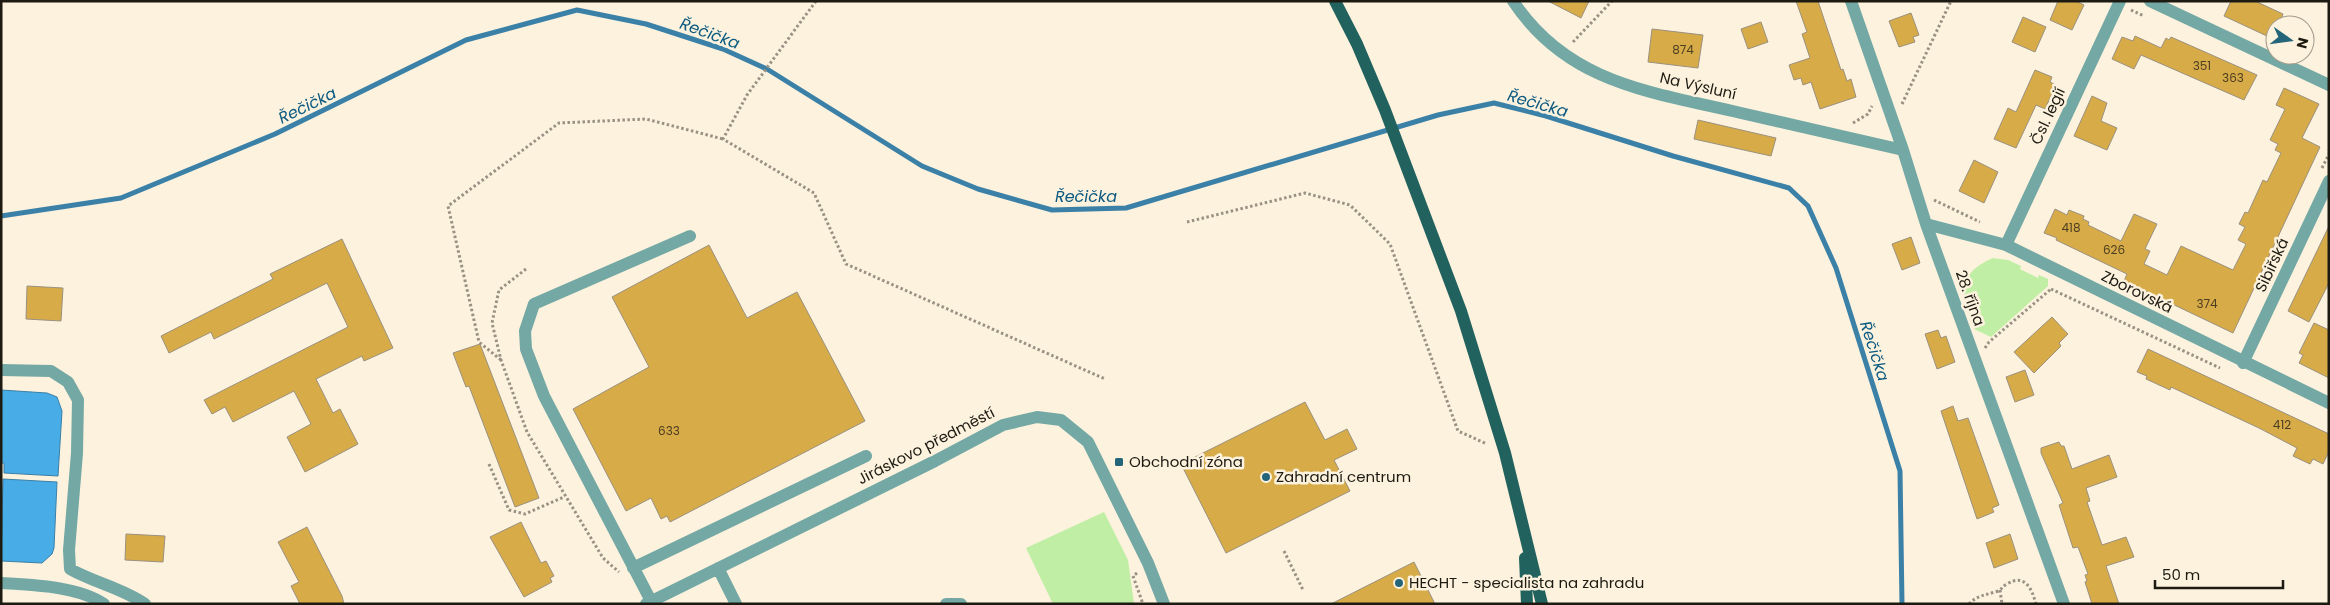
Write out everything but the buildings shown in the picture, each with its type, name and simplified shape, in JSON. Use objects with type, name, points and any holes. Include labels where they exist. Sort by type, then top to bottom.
[{"type":"main road","points":[[1336,1],[1357,44],[1385,110],[1461,311],[1505,452],[1542,604]]},
{"type":"main road","points":[[1522,518],[1527,604]]},
{"type":"street","points":[[1329,1],[1357,44]]},
{"type":"street","name":"Na Výsluní","points":[[1513,1],[1537,32],[1615,82],[1903,150]]},
{"type":"street","name":"28. října","points":[[1851,1],[1903,150],[1926,224],[2064,604]]},
{"type":"street","name":"Čsl. legií","points":[[2006,245],[2120,1]]},
{"type":"street","points":[[2150,1],[2329,85]]},
{"type":"street","name":"Sibiřská","points":[[2243,363],[2329,181]]},
{"type":"street","name":"Zborovská","points":[[1926,224],[2006,245],[2243,363],[2329,403]]},
{"type":"street","points":[[648,603],[633,568],[544,396],[526,349],[525,330],[534,304],[690,236]]},
{"type":"street","points":[[1,370],[51,371],[68,382],[78,400],[77,453],[69,550],[70,569],[86,578],[130,594],[145,604]]},
{"type":"street","name":"Jiráskovo předměstí","points":[[648,603],[935,461],[1003,424],[1037,417],[1062,420],[1088,442],[1148,563],[1164,604]]},
{"type":"street","points":[[633,568],[866,456]]},
{"type":"street","points":[[718,568],[736,604]]},
{"type":"street","points":[[1,583],[52,587],[95,598],[104,604]]},
{"type":"street","points":[[946,604],[961,604]]},
{"type":"path","points":[[723,139],[747,95],[816,1]]},
{"type":"path","points":[[1566,50],[1612,1]]},
{"type":"path","points":[[1900,109],[1951,1]]},
{"type":"path","points":[[1851,124],[1868,114],[1874,101]]},
{"type":"path","points":[[501,360],[479,342],[448,206],[559,123],[646,119],[723,139],[814,193],[846,264],[1105,379]]},
{"type":"path","points":[[1186,222],[1305,193],[1350,205],[1390,244],[1458,431],[1505,452]]},
{"type":"path","points":[[1931,198],[1982,223]]},
{"type":"path","points":[[526,269],[499,290],[492,324],[501,360],[527,432],[564,497],[603,558],[623,577]]},
{"type":"path","points":[[1989,342],[2051,289],[2221,368]]},
{"type":"path","points":[[489,464],[509,510],[525,514],[564,497]]},
{"type":"path","points":[[1284,551],[1302,590]]},
{"type":"path","points":[[1969,604],[1983,594],[2000,590],[2011,582],[2025,582],[2031,588],[2036,604]]},
{"type":"path","points":[[2000,590],[2002,604]]},
{"type":"green space","points":[[1993,258],[2008,260],[2021,266],[2020,269],[2038,278],[2039,275],[2048,279],[2048,286],[1991,337],[1974,329],[1966,306],[1964,288],[1972,272]]},
{"type":"green space","points":[[1104,512],[1128,560],[1134,604],[1053,604],[1026,548]]},
{"type":"water","points":[[1,390],[47,393],[57,397],[62,411],[58,476],[4,473],[4,463],[1,463]]},
{"type":"water","points":[[3,479],[57,482],[54,548],[52,554],[42,563],[1,561]]},
{"type":"waterway","name":"Řečička","points":[[1,216],[121,198],[275,134],[466,40],[577,10],[646,24],[723,49],[767,69],[922,166],[978,189],[1052,210],[1126,208],[1438,115],[1494,103],[1546,116],[1673,156],[1789,188],[1808,206],[1836,268],[1900,471],[1902,604]]},
{"type":"place","name":"Obchodní zóna","points":[[1119,462]]},
{"type":"place","name":"Zahradní centrum","points":[[1266,477]]},
{"type":"place","name":"HECHT - specialista na zahradu","points":[[1399,583]]}]
